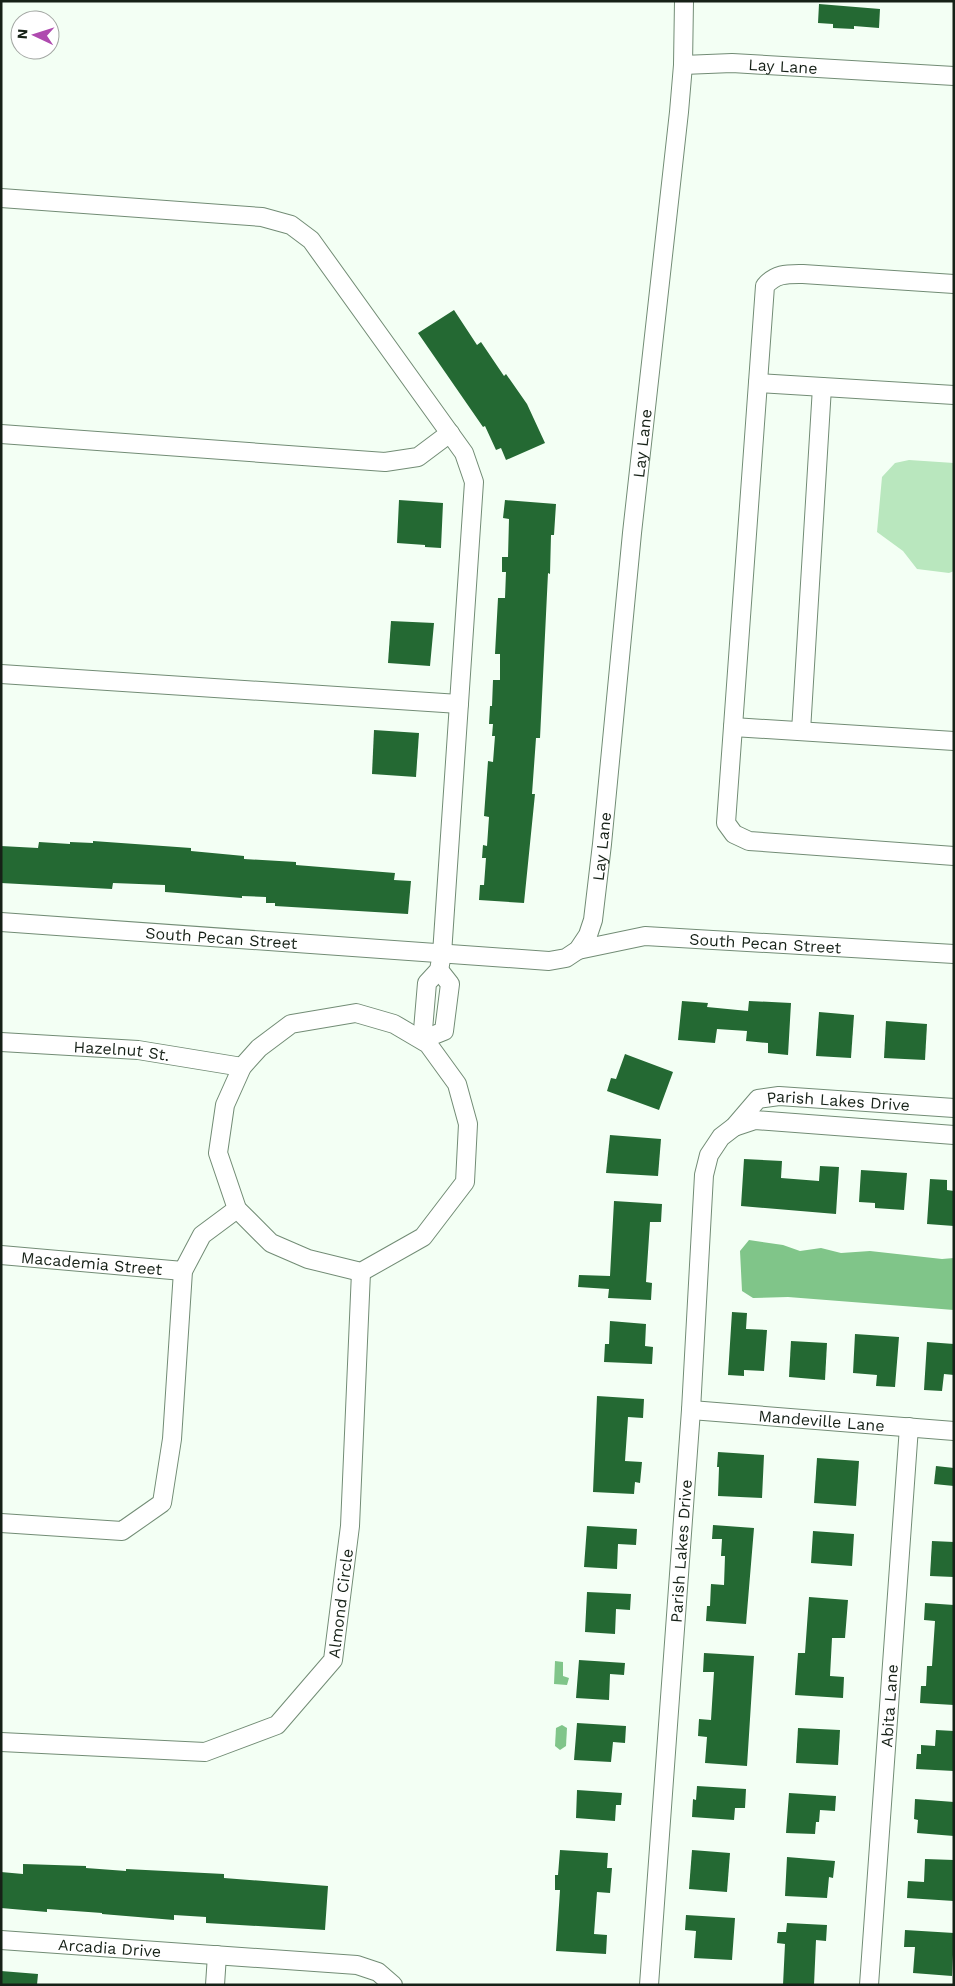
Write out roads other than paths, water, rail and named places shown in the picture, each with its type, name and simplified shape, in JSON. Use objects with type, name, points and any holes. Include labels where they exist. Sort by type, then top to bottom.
[{"type":"street","points":[[684,1],[684,65]]},
{"type":"street","name":"Lay Lane","points":[[578,950],[588,935],[593,920],[684,65],[732,62],[954,76]]},
{"type":"street","points":[[1,198],[262,217],[291,225],[311,240],[464,453],[474,482],[441,962],[427,983],[423,1030],[456,1084],[468,1124],[465,1182],[423,1237],[361,1272],[308,1259],[271,1243],[237,1209],[218,1153],[225,1105],[242,1067],[259,1048],[291,1024],[356,1013],[394,1024],[429,1041]]},
{"type":"street","points":[[954,284],[803,274],[780,275],[771,279],[766,286],[726,823],[734,834],[749,841],[954,856]]},
{"type":"street","points":[[758,383],[954,395]]},
{"type":"street","points":[[801,731],[822,387]]},
{"type":"street","points":[[1,434],[385,462],[418,457],[450,434]]},
{"type":"street","points":[[1,674],[459,704]]},
{"type":"street","points":[[733,727],[954,742]]},
{"type":"street","name":"South Pecan Street","points":[[1,922],[441,962]]},
{"type":"street","name":"South Pecan Street","points":[[578,950],[645,936],[954,954]]},
{"type":"street","points":[[441,962],[549,961],[566,958],[578,950]]},
{"type":"street","name":"Hazelnut St.","points":[[1,1042],[138,1050],[242,1067]]},
{"type":"street","name":"Parish Lakes Drive","points":[[650,1985],[691,1410],[704,1176],[709,1155],[722,1137],[734,1128],[758,1100],[778,1096],[954,1108]]},
{"type":"street","name":"Parish Lakes Drive","points":[[734,1128],[755,1120],[954,1135]]},
{"type":"street","points":[[1,1523],[122,1531],[162,1503],[172,1439],[183,1270],[202,1235],[237,1209]]},
{"type":"street","name":"Macademia Street","points":[[1,1255],[183,1270]]},
{"type":"street","name":"Almond Circle","points":[[1,1742],[205,1752],[277,1725],[334,1660],[350,1526],[361,1272]]},
{"type":"street","name":"Mandeville Lane","points":[[691,1410],[954,1430]]},
{"type":"street","name":"Abita Lane","points":[[869,1985],[909,1427]]},
{"type":"street","name":"Arcadia Drive","points":[[1,1940],[357,1965],[378,1972],[393,1985]]},
{"type":"street","points":[[215,1985],[217,1955]]}]
